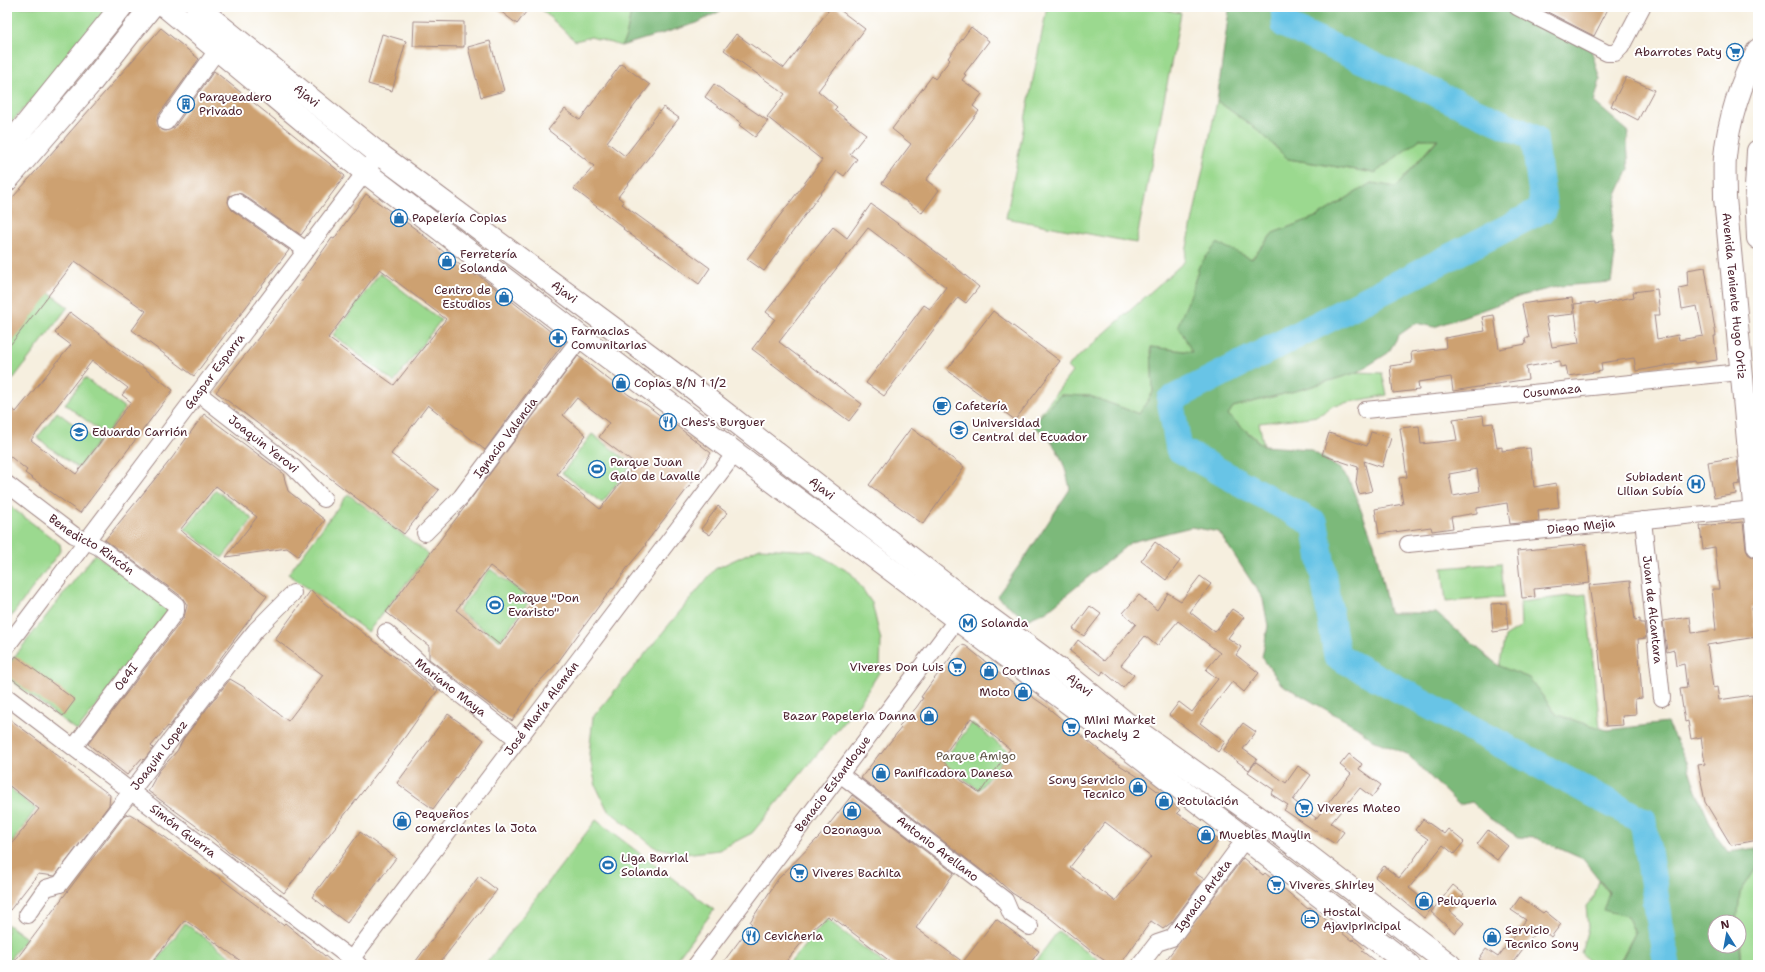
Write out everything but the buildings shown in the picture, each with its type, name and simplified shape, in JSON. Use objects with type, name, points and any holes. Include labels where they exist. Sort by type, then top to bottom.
[{"type":"street","points":[[7,148],[121,7]]},
{"type":"street","points":[[7,180],[90,84],[151,7]]},
{"type":"street","name":"Ajavi","points":[[166,7],[365,172],[581,337],[736,452],[963,612],[1071,678],[1126,723],[1262,820],[1450,965]]},
{"type":"street","name":"Ajavi","points":[[197,7],[379,154],[674,374],[963,612],[1245,839],[1409,965]]},
{"type":"street","points":[[1517,7],[1606,53],[1615,53],[1621,47],[1642,7]]},
{"type":"street","points":[[166,122],[218,49]]},
{"type":"street","name":"Avenida Teniente Hugo Ortiz","points":[[1758,50],[1742,86],[1735,109],[1726,156],[1725,198],[1740,372],[1758,546]]},
{"type":"street","points":[[1758,151],[1756,188],[1758,238]]},
{"type":"street","name":"Gaspar Esparra","points":[[7,646],[379,154]]},
{"type":"street","points":[[237,202],[306,250]]},
{"type":"street","name":"Ignacio Valencia","points":[[425,533],[461,497],[581,337]]},
{"type":"street","name":"Cusumaza","points":[[1365,410],[1740,372]]},
{"type":"street","name":"Joaquin Yerovi","points":[[198,393],[294,467],[324,499]]},
{"type":"street","name":"José María Alemán","points":[[352,963],[518,740],[736,452]]},
{"type":"street","name":"Benedicto Rincón","points":[[7,484],[74,535],[99,547],[176,605]]},
{"type":"street","name":"Diego Mejia","points":[[1408,544],[1754,509]]},
{"type":"street","name":"Juan de Alcantara","points":[[1643,520],[1662,698]]},
{"type":"street","name":"Joaquin Lopez","points":[[27,915],[46,888],[60,884],[256,630],[293,593]]},
{"type":"street","name":"Oe4I","points":[[74,747],[176,611],[176,605]]},
{"type":"street","name":"Benacio Estandoque","points":[[696,965],[963,612]]},
{"type":"street","name":"Mariano Maya","points":[[386,632],[423,666],[518,740]]},
{"type":"street","name":"Simón Guerra","points":[[7,697],[74,747],[352,963]]},
{"type":"street","name":"Antonio Arellano","points":[[840,774],[1005,900],[1011,914],[1030,927]]},
{"type":"street","name":"Ignacio Arteta","points":[[1140,965],[1157,943],[1172,938],[1245,839]]},
{"type":"green space","points":[[7,7],[116,7],[7,127]]},
{"type":"green space","points":[[539,7],[632,7],[626,37],[621,46],[591,37],[575,41]]},
{"type":"green space","points":[[632,7],[728,7],[697,23],[621,46],[626,37]]},
{"type":"green space","points":[[1047,7],[1151,7],[1181,13],[1136,243],[1006,218]]},
{"type":"green space","points":[[1228,7],[1510,7],[1591,49],[1600,80],[1594,102],[1629,132],[1627,143],[1629,169],[1617,195],[1613,215],[1611,235],[1615,255],[1611,282],[1560,286],[1524,295],[1434,327],[1416,323],[1399,335],[1388,353],[1358,372],[1303,389],[1233,407],[1228,415],[1263,446],[1309,449],[1340,469],[1349,480],[1374,543],[1389,613],[1436,613],[1499,666],[1529,678],[1557,715],[1607,730],[1667,723],[1687,762],[1696,791],[1716,836],[1728,852],[1756,848],[1758,865],[1740,893],[1738,914],[1707,914],[1707,954],[1741,954],[1742,965],[1619,965],[1635,933],[1627,916],[1603,910],[1609,892],[1583,859],[1536,838],[1518,837],[1489,818],[1472,802],[1459,805],[1407,754],[1373,740],[1357,727],[1281,684],[1262,657],[1268,626],[1263,599],[1219,532],[1191,527],[1131,542],[1047,611],[1026,620],[997,596],[1028,553],[1070,489],[1065,469],[1058,452],[1048,438],[1032,425],[1060,395],[1090,396],[1139,414],[1153,392],[1151,347],[1192,352],[1178,325],[1191,294],[1199,266],[1217,243],[1252,259],[1273,233],[1318,216],[1371,183],[1396,187],[1438,139],[1420,139],[1375,173],[1288,159],[1258,130],[1217,101],[1229,10]]},
{"type":"green space","points":[[1217,101],[1258,130],[1288,159],[1375,173],[1420,139],[1438,138],[1396,187],[1371,183],[1318,216],[1273,233],[1251,259],[1199,266],[1191,294],[1192,352],[1151,347],[1153,392],[1139,414],[1090,396],[1060,395],[1032,425],[1072,372],[1067,367],[1184,262]]},
{"type":"green space","points":[[380,273],[441,320],[394,382],[333,335]]},
{"type":"green space","points":[[49,293],[68,307],[7,387],[7,349]]},
{"type":"green space","points":[[1358,372],[1382,373],[1387,395],[1334,405],[1318,416],[1259,423],[1264,446],[1228,415],[1233,407],[1303,389]]},
{"type":"green space","points":[[85,378],[125,408],[105,435],[65,404]]},
{"type":"green space","points":[[57,412],[98,442],[78,468],[37,438]]},
{"type":"green space","name":"Parque Juan Galo de Lavalle","points":[[592,434],[632,464],[602,503],[562,473]]},
{"type":"green space","points":[[216,490],[253,519],[222,558],[185,529]]},
{"type":"green space","points":[[348,494],[429,554],[368,632],[288,574]]},
{"type":"green space","points":[[7,504],[60,544],[61,550],[7,622]]},
{"type":"green space","points":[[760,548],[812,551],[851,573],[872,603],[881,641],[880,671],[861,701],[752,833],[719,850],[684,854],[654,847],[607,809],[596,786],[589,754],[593,717],[715,569]]},
{"type":"green space","points":[[95,554],[167,607],[168,613],[77,731],[7,677],[7,666]]},
{"type":"green space","points":[[1501,563],[1504,597],[1446,602],[1442,568]]},
{"type":"green space","name":"Parque \"Don Evaristo\"","points":[[490,569],[531,599],[500,641],[458,611]]},
{"type":"green space","points":[[1586,594],[1600,728],[1557,715],[1529,678],[1499,667],[1505,637],[1521,627],[1520,602]]},
{"type":"green space","name":"Parque Amigo","points":[[972,723],[1009,752],[979,790],[942,762]]},
{"type":"green space","points":[[7,786],[36,809],[7,849]]},
{"type":"green space","name":"Liga Barrial Solanda","points":[[596,820],[714,910],[672,965],[485,965]]},
{"type":"green space","points":[[1758,865],[1758,965],[1742,965],[1741,954],[1747,954],[1747,914],[1738,914],[1740,893]]},
{"type":"green space","points":[[1599,880],[1627,916],[1635,933],[1618,965],[1591,965],[1581,953],[1588,928],[1586,906],[1594,897]]},
{"type":"green space","points":[[827,919],[886,965],[788,965]]},
{"type":"green space","points":[[185,923],[242,965],[154,965]]},
{"type":"green space","points":[[7,924],[26,938],[7,963]]},
{"type":"green space","points":[[1058,931],[1106,965],[1033,965]]},
{"type":"waterway","points":[[1284,7],[1285,25],[1534,138],[1544,209],[1170,400],[1179,449],[1315,524],[1337,656],[1643,821],[1667,965]]},
{"type":"place","name":"Abarrotes Paty","points":[[1735,52]]},
{"type":"place","name":"Parqueadero Privado","points":[[186,104]]},
{"type":"place","name":"Papelería Copias","points":[[399,218]]},
{"type":"place","name":"Ferretería Solanda","points":[[447,261]]},
{"type":"place","name":"Centro de Estudios","points":[[504,297]]},
{"type":"place","name":"Farmacias Comunitarias","points":[[558,338]]},
{"type":"place","name":"Copias B/N 1 1/2","points":[[621,383]]},
{"type":"place","name":"Cafetería","points":[[942,406]]},
{"type":"place","name":"Ches's Burguer","points":[[668,422]]},
{"type":"place","name":"Universidad Central del Ecuador","points":[[959,430]]},
{"type":"place","name":"Eduardo Carrión","points":[[79,432]]},
{"type":"place","name":"Parque Juan Galo de Lavalle","points":[[597,469]]},
{"type":"place","name":"Subiadent Lilian Subía","points":[[1696,484]]},
{"type":"place","name":"Parque \"Don Evaristo\"","points":[[495,605]]},
{"type":"place","name":"Solanda","points":[[968,623]]},
{"type":"place","name":"Viveres Don Luis","points":[[957,667]]},
{"type":"place","name":"Cortinas","points":[[989,671]]},
{"type":"place","name":"Moto","points":[[1023,692]]},
{"type":"place","name":"Bazar Papeleria Danna","points":[[929,716]]},
{"type":"place","name":"Mini Market Pachely 2","points":[[1071,727]]},
{"type":"place","name":"Panificadora Danesa","points":[[881,773]]},
{"type":"place","name":"Sony Servicio Tecnico","points":[[1138,787]]},
{"type":"place","name":"Rotulación","points":[[1164,801]]},
{"type":"place","name":"Viveres Mateo","points":[[1304,808]]},
{"type":"place","name":"Ozonagua","points":[[852,811]]},
{"type":"place","name":"Pequeños comerciantes la Jota","points":[[402,821]]},
{"type":"place","name":"Muebles Maylin","points":[[1206,835]]},
{"type":"place","name":"Liga Barrial Solanda","points":[[608,865]]},
{"type":"place","name":"Viveres Bachita","points":[[799,873]]},
{"type":"place","name":"Viveres Shirley","points":[[1276,885]]},
{"type":"place","name":"Peluqueria","points":[[1424,901]]},
{"type":"place","name":"Hostal Ajaviprincipal","points":[[1310,919]]},
{"type":"place","name":"Cevicheria","points":[[751,936]]},
{"type":"place","name":"Servicio Tecnico Sony","points":[[1492,937]]}]
